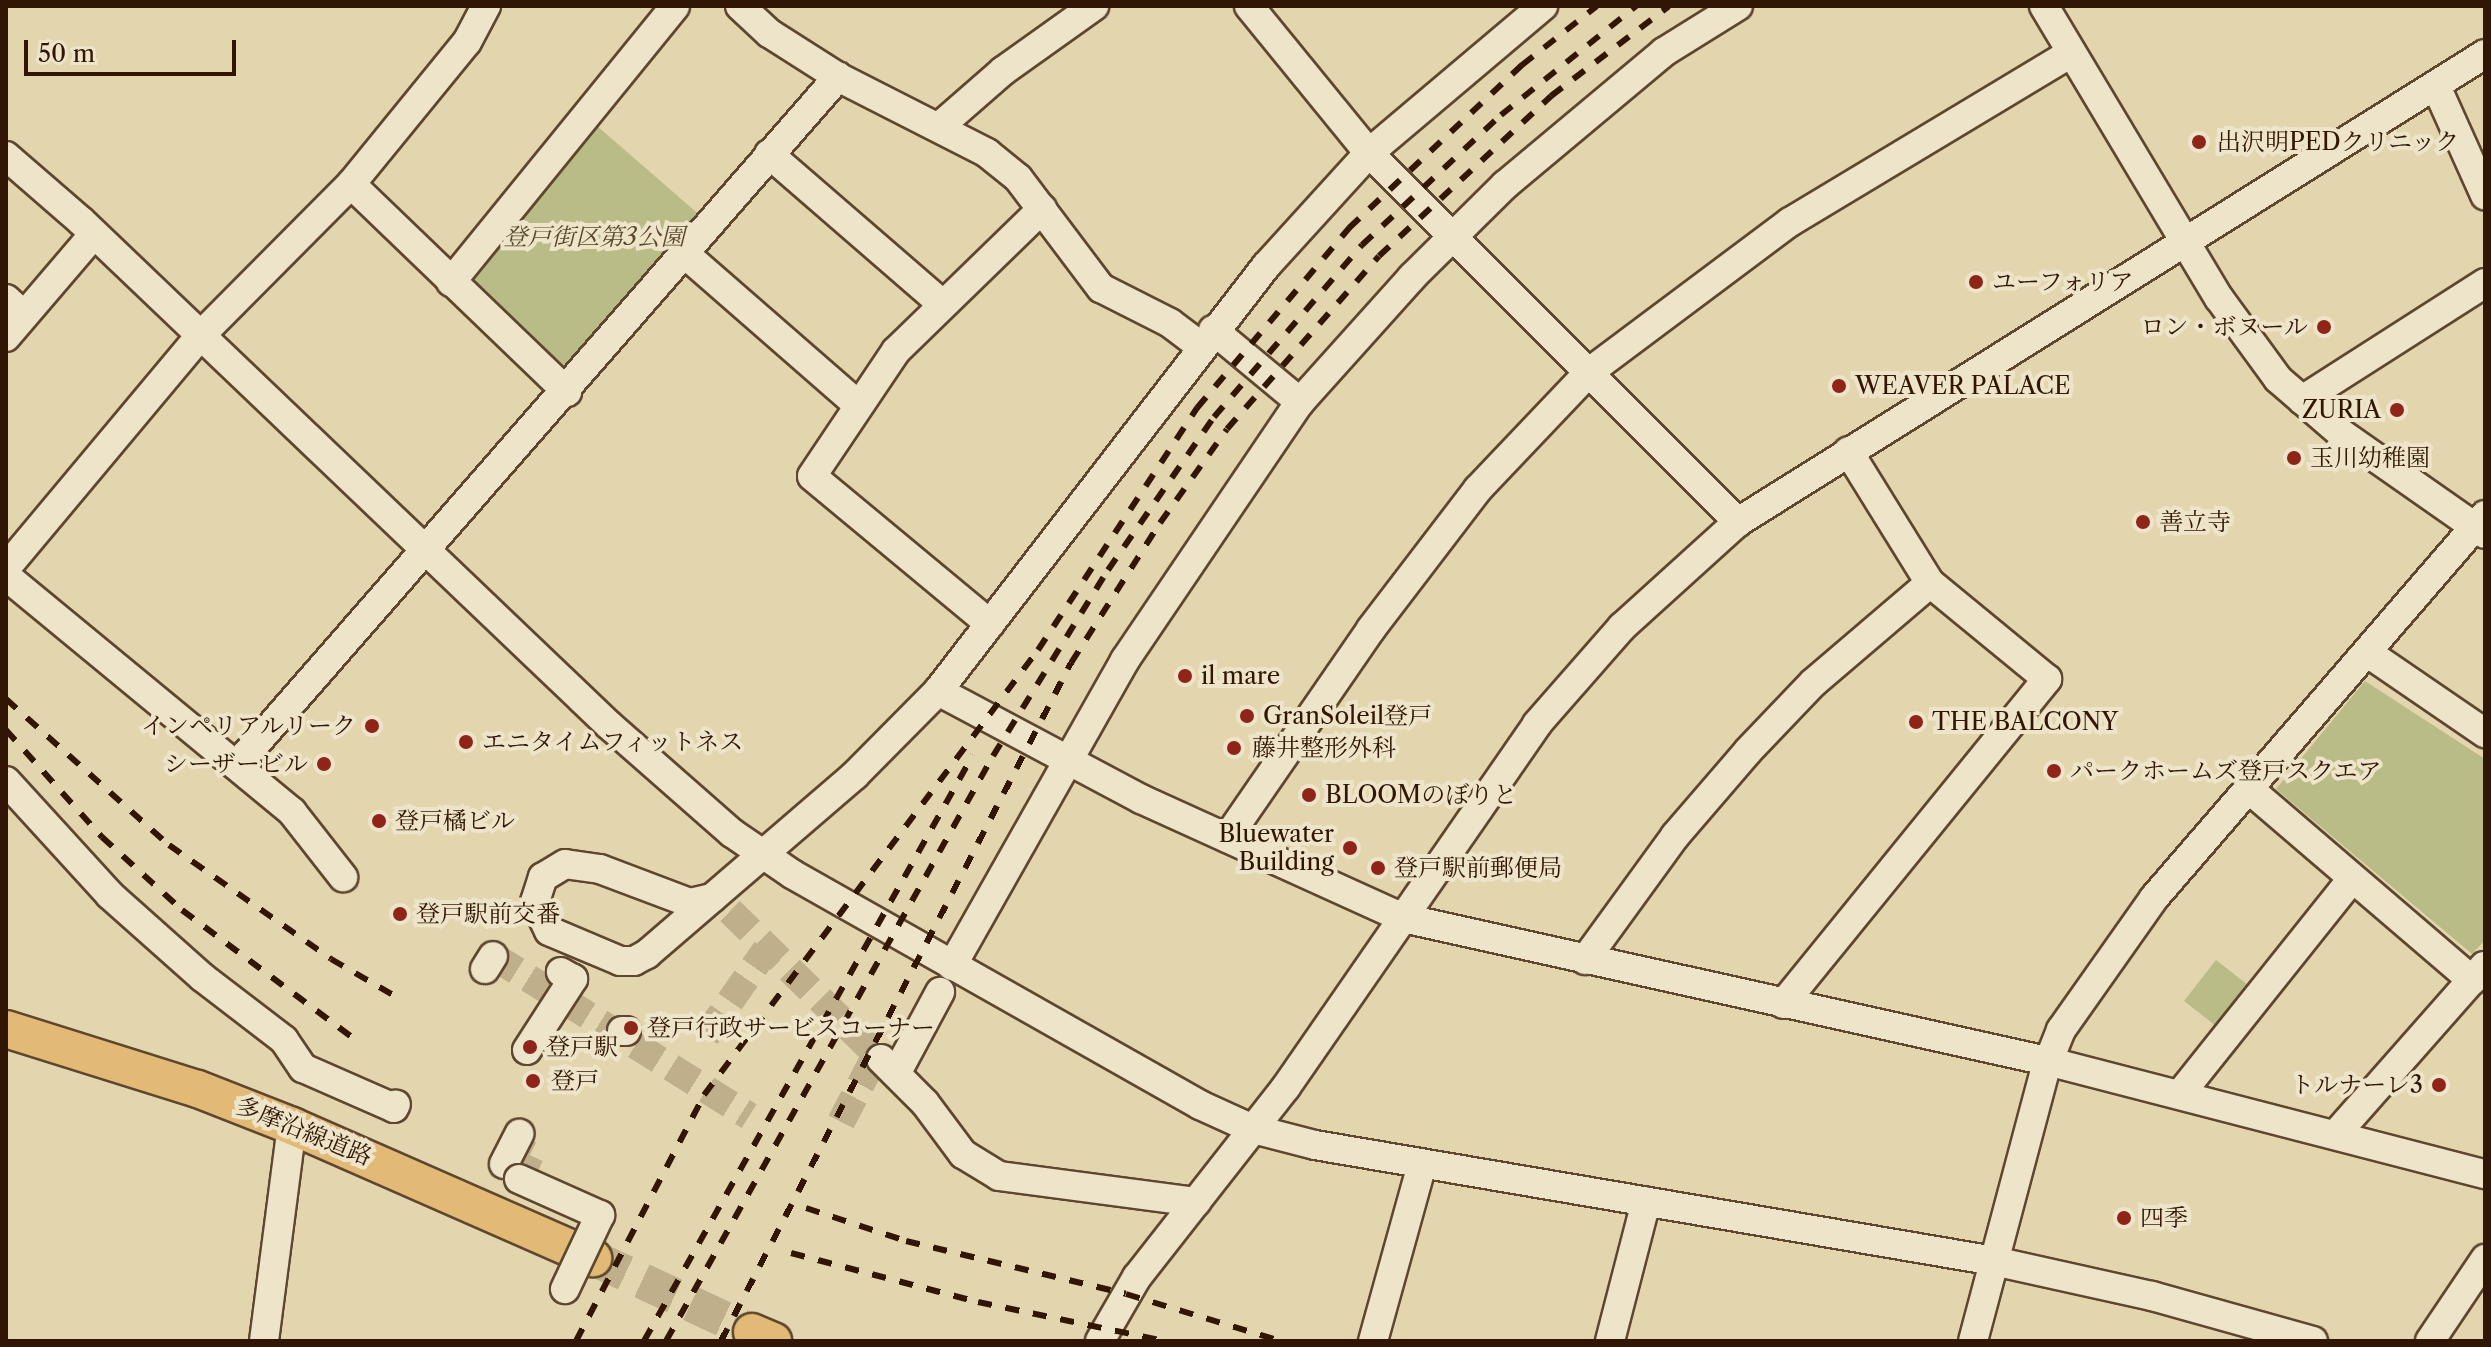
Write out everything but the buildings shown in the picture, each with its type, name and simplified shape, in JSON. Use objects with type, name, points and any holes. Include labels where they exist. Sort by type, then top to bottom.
[{"type":"main road","name":"多摩沿線道路","points":[[6,1029],[185,1085],[292,1126],[606,1232]]},
{"type":"street","points":[[6,568],[199,337],[351,184],[467,42],[486,6]]},
{"type":"street","points":[[451,282],[675,6]]},
{"type":"street","points":[[740,6],[769,33],[838,77],[940,126],[998,161],[1042,209],[1101,288],[1207,338],[1300,402]]},
{"type":"street","points":[[940,126],[1003,71],[1094,6]]},
{"type":"street","points":[[1249,6],[1369,153],[1588,373],[1676,454],[1738,522]]},
{"type":"street","points":[[724,904],[690,903],[600,869],[565,864],[543,877],[535,902],[549,931],[620,961],[647,954],[724,904],[762,854],[855,775],[938,691],[1207,338],[1369,153],[1543,6]]},
{"type":"street","points":[[952,966],[1065,760],[1216,519],[1300,402],[1453,235],[1557,139],[1664,52],[1738,6]]},
{"type":"street","points":[[1973,1341],[2047,1061],[2061,1030],[2103,963],[2249,789],[2481,526],[2302,400],[2241,330],[2044,6]]},
{"type":"street","points":[[1227,838],[1371,629],[1478,489],[1588,373],[1790,222],[2071,53]]},
{"type":"street","points":[[1100,1341],[1137,1277],[1253,1129],[1537,724],[1622,627],[1738,522],[2485,54]]},
{"type":"street","points":[[237,765],[567,392],[838,77]]},
{"type":"street","points":[[2436,86],[2485,195]]},
{"type":"street","points":[[769,154],[942,304]]},
{"type":"street","points":[[6,156],[94,234],[609,725],[762,854],[952,966],[1200,1105],[1253,1129],[1422,1164],[1994,1261],[2152,1296],[2313,1341]]},
{"type":"street","points":[[351,184],[567,392]]},
{"type":"street","points":[[990,624],[812,476],[896,351],[1042,209]]},
{"type":"street","points":[[6,337],[15,307],[94,234]]},
{"type":"street","points":[[685,254],[858,405]]},
{"type":"street","points":[[2302,400],[2485,283]]},
{"type":"street","points":[[1783,1004],[2047,679],[1930,583],[1848,451]]},
{"type":"street","points":[[6,576],[292,812],[343,877]]},
{"type":"street","points":[[1585,960],[1675,836],[1748,751],[1813,683],[1930,583]]},
{"type":"street","points":[[2368,653],[2485,733]]},
{"type":"street","points":[[938,691],[1065,760],[1403,918],[2047,1061],[2181,1093],[2485,1174]]},
{"type":"street","points":[[6,781],[110,895],[202,977],[284,1040],[303,1068],[394,1108],[396,1104]]},
{"type":"street","points":[[2249,789],[2352,879],[2479,972],[2336,1134]]},
{"type":"street","points":[[2181,1093],[2352,879]]},
{"type":"street","points":[[527,1050],[573,979],[561,972]]},
{"type":"street","points":[[940,992],[889,1066],[963,1154],[999,1176],[1196,1202]]},
{"type":"street","points":[[264,1341],[292,1126]]},
{"type":"street","points":[[519,1134],[511,1171],[600,1215],[565,1289]]},
{"type":"street","points":[[1373,1341],[1422,1164]]},
{"type":"street","points":[[1610,1341],[1646,1202]]},
{"type":"street","points":[[2430,1341],[2485,1259]]},
{"type":"green space","name":"登戸街区第3公園","points":[[596,125],[700,216],[568,368],[463,277]]},
{"type":"green space","points":[[2365,681],[2485,759],[2485,940],[2472,954],[2276,789]]},
{"type":"green space","points":[[2216,960],[2250,986],[2218,1027],[2184,1001]]},
{"type":"tunnel","points":[[730,911],[881,1059]]},
{"type":"tunnel","points":[[706,1036],[766,950]]},
{"type":"tunnel","points":[[493,956],[749,1116]]},
{"type":"tunnel","points":[[841,1122],[876,1055]]},
{"type":"tunnel","points":[[512,1146],[530,1155],[519,1179]]},
{"type":"tunnel","points":[[593,1258],[752,1332]]},
{"type":"railway","points":[[576,1341],[704,1095],[1038,650],[1197,408],[1349,228],[1522,65],[1597,6]]},
{"type":"railway","points":[[666,1341],[993,756],[1108,570],[1214,417],[1362,245],[1501,115],[1636,6]]},
{"type":"railway","points":[[721,1341],[1071,663],[1160,523],[1227,429],[1379,256],[1551,96],[1669,6]]},
{"type":"railway","points":[[6,699],[169,845],[331,959],[393,995]]},
{"type":"railway","points":[[6,730],[102,837],[182,910],[360,1043]]},
{"type":"railway","points":[[644,1341],[973,755]]},
{"type":"railway","points":[[806,1208],[906,1241],[1126,1294],[1281,1341]]},
{"type":"railway","points":[[791,1253],[978,1302],[1164,1341]]},
{"type":"place","name":"出沢明PEDクリニック","points":[[2199,142]]},
{"type":"place","name":"ユーフォリア","points":[[1976,282]]},
{"type":"place","name":"ロン・ボヌール","points":[[2324,327]]},
{"type":"place","name":"WEAVER PALACE","points":[[1839,386]]},
{"type":"place","name":"ZURIA","points":[[2397,410]]},
{"type":"place","name":"玉川幼稚園","points":[[2294,458]]},
{"type":"place","name":"善立寺","points":[[2143,522]]},
{"type":"place","name":"il mare","points":[[1185,676]]},
{"type":"place","name":"GranSoleil登戸","points":[[1247,716]]},
{"type":"place","name":"THE BALCONY","points":[[1916,722]]},
{"type":"place","name":"インペリアルリーク","points":[[372,726]]},
{"type":"place","name":"エニタイムフィットネス","points":[[466,742]]},
{"type":"place","name":"藤井整形外科","points":[[1234,748]]},
{"type":"place","name":"シーザービル","points":[[324,764]]},
{"type":"place","name":"パークホームズ登戸スクエア","points":[[2054,771]]},
{"type":"place","name":"BLOOMのぼりと","points":[[1309,795]]},
{"type":"place","name":"登戸橘ビル","points":[[379,821]]},
{"type":"place","name":"Bluewater Building","points":[[1350,848]]},
{"type":"place","name":"登戸駅前郵便局","points":[[1378,868]]},
{"type":"place","name":"登戸駅前交番","points":[[400,914]]},
{"type":"place","name":"登戸行政サービスコーナー","points":[[631,1028]]},
{"type":"place","name":"登戸駅","points":[[530,1047]]},
{"type":"place","name":"登戸","points":[[533,1081]]},
{"type":"place","name":"トルナーレ3","points":[[2439,1085]]},
{"type":"place","name":"四季","points":[[2124,1218]]}]
